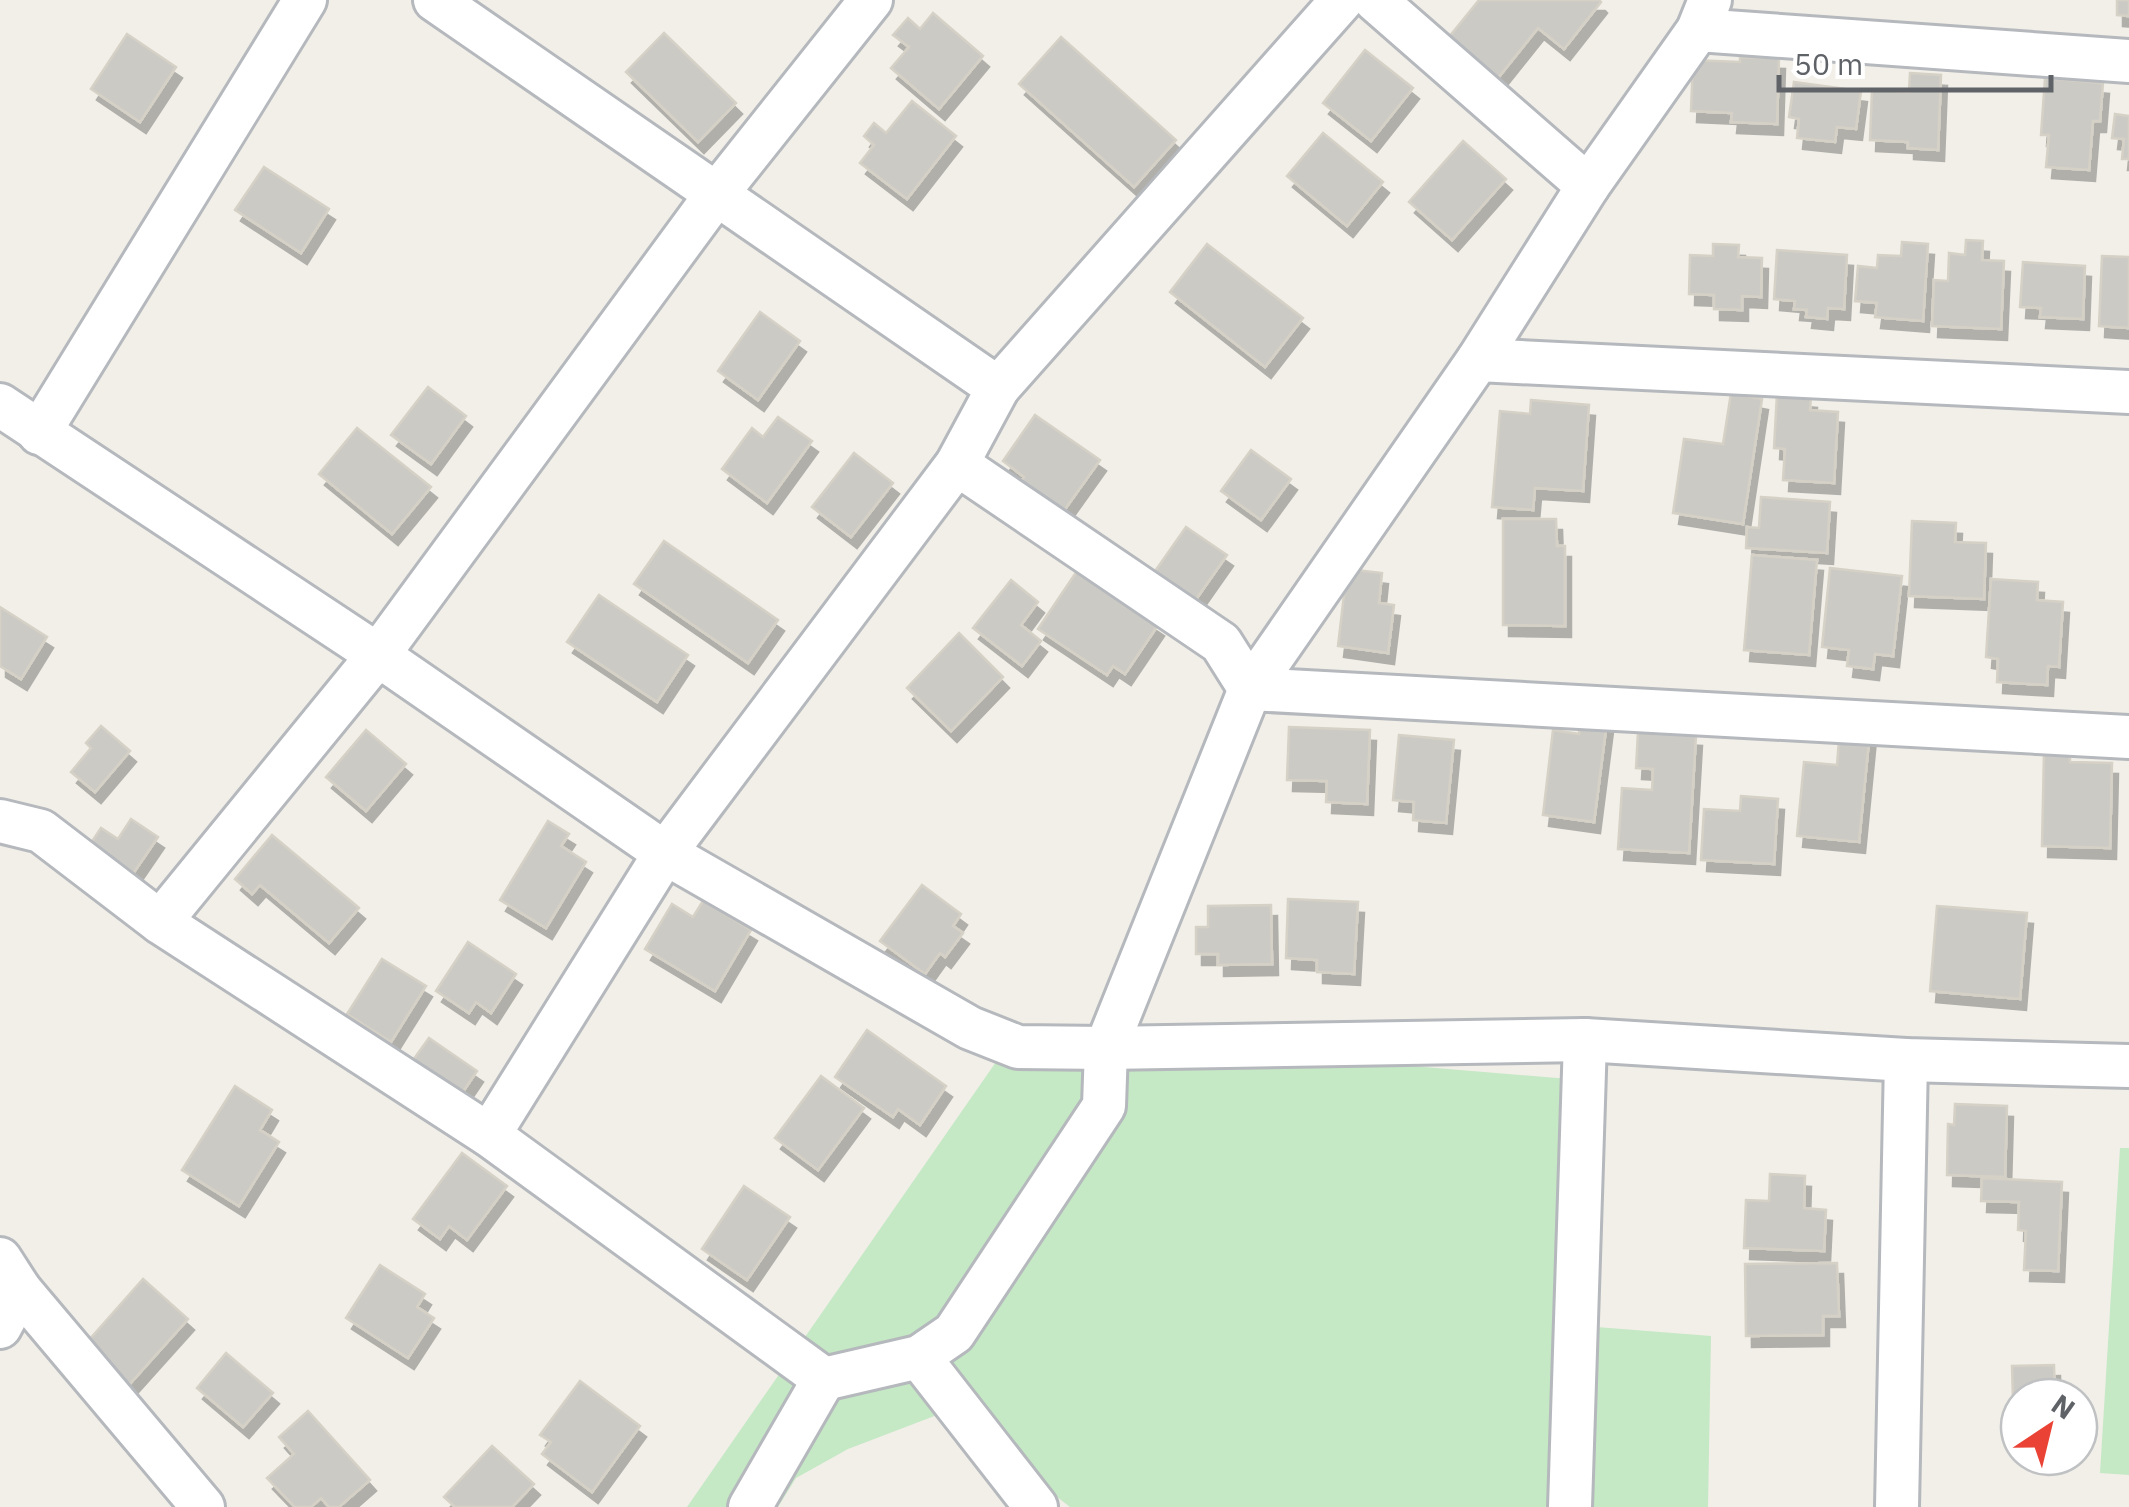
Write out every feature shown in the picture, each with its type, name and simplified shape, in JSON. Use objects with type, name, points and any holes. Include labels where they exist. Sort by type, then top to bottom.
[{"type":"street","points":[[39,433],[305,0]]},
{"type":"street","points":[[434,0],[998,388]]},
{"type":"street","points":[[160,922],[378,655],[716,196],[871,0]]},
{"type":"street","points":[[489,1135],[665,852],[958,464],[998,388],[1342,0]]},
{"type":"street","points":[[1374,0],[1588,186]]},
{"type":"street","points":[[750,1507],[824,1379],[919,1358],[954,1334],[1104,1106],[1106,1048],[1250,689],[1478,360],[1588,186],[1704,15],[2129,61]]},
{"type":"street","points":[[1478,360],[2129,392]]},
{"type":"street","points":[[0,405],[378,655],[665,852],[970,1028],[1018,1047],[1585,1040],[1906,1060],[2129,1066]]},
{"type":"street","points":[[958,464],[1221,643],[1250,689]]},
{"type":"street","points":[[1250,689],[2129,738]]},
{"type":"street","points":[[0,821],[42,832],[160,922],[489,1135],[824,1379]]},
{"type":"street","points":[[1570,1507],[1585,1040]]},
{"type":"street","points":[[1897,1507],[1906,1060]]},
{"type":"street","points":[[0,1328],[10,1275]]},
{"type":"street","points":[[10,1275],[203,1507]]},
{"type":"street","points":[[919,1358],[1036,1507]]},
{"type":"green space","points":[[1159,1045],[1569,1079],[1558,1324],[1711,1336],[1708,1507],[1070,1507],[985,1441],[937,1415],[848,1449],[796,1478],[778,1507],[687,1507],[1005,1049]]},
{"type":"green space","points":[[2120,1148],[2129,1148],[2129,1475],[2100,1473]]},
{"type":"building","points":[[1479,0],[1601,2],[1564,49],[1538,28],[1490,88],[1440,48]]},
{"type":"building","points":[[2117,0],[2129,0],[2129,16],[2117,15]]},
{"type":"building","points":[[933,13],[983,56],[939,109],[891,68],[909,47],[893,35],[908,18],[920,29]]},
{"type":"building","points":[[664,33],[736,103],[698,142],[626,72]]},
{"type":"building","points":[[127,34],[176,67],[140,122],[91,89]]},
{"type":"building","points":[[1061,37],[1176,140],[1134,187],[1019,84]]},
{"type":"building","points":[[1365,50],[1413,88],[1371,141],[1323,103]]},
{"type":"building","points":[[1740,57],[1779,58],[1777,124],[1731,122],[1732,113],[1691,111],[1693,60],[1740,62]]},
{"type":"building","points":[[1910,73],[1941,75],[1938,150],[1908,148],[1908,142],[1870,140],[1872,90],[1909,92]]},
{"type":"building","points":[[2045,78],[2103,83],[2100,121],[2093,121],[2089,170],[2046,167],[2049,135],[2041,135]]},
{"type":"building","points":[[1794,82],[1861,91],[1856,129],[1837,127],[1835,142],[1797,138],[1799,119],[1789,117]]},
{"type":"building","points":[[912,101],[956,136],[907,199],[860,163],[874,145],[864,136],[874,123],[886,133]]},
{"type":"building","points":[[2115,114],[2129,116],[2129,159],[2122,159],[2124,139],[2112,138]]},
{"type":"building","points":[[1323,133],[1383,182],[1347,226],[1287,176]]},
{"type":"building","points":[[1463,141],[1506,179],[1452,240],[1409,202]]},
{"type":"building","points":[[264,167],[329,209],[301,253],[235,210]]},
{"type":"building","points":[[1966,240],[1983,241],[1982,260],[2004,261],[2001,329],[1932,326],[1934,280],[1948,281],[1949,253],[1965,255]]},
{"type":"building","points":[[1902,242],[1928,244],[1923,321],[1875,317],[1877,303],[1855,301],[1858,266],[1877,268],[1878,255],[1901,256]]},
{"type":"building","points":[[1207,244],[1303,318],[1265,367],[1170,292]]},
{"type":"building","points":[[1713,244],[1739,245],[1738,257],[1762,258],[1761,297],[1742,296],[1742,310],[1714,309],[1714,295],[1689,294],[1690,255],[1713,256]]},
{"type":"building","points":[[1777,250],[1847,255],[1844,309],[1828,308],[1827,319],[1806,317],[1807,310],[1794,309],[1795,301],[1774,299]]},
{"type":"building","points":[[2102,256],[2129,257],[2129,328],[2099,326]]},
{"type":"building","points":[[2023,262],[2085,266],[2083,319],[2040,317],[2041,308],[2020,307]]},
{"type":"building","points":[[760,312],[800,341],[758,400],[718,371]]},
{"type":"building","points":[[428,387],[466,416],[431,464],[391,435]]},
{"type":"building","points":[[1731,393],[1762,399],[1743,524],[1673,513],[1684,439],[1723,444]]},
{"type":"building","points":[[1777,394],[1811,397],[1810,410],[1838,412],[1834,483],[1783,480],[1785,449],[1774,448]]},
{"type":"building","points":[[1531,400],[1589,405],[1583,491],[1535,488],[1533,510],[1492,507],[1500,411],[1530,414]]},
{"type":"building","points":[[1035,415],[1100,460],[1058,519],[1016,490],[1024,477],[1003,461]]},
{"type":"building","points":[[778,417],[812,441],[767,503],[722,469],[752,428],[763,437]]},
{"type":"building","points":[[357,428],[431,487],[392,534],[319,474]]},
{"type":"building","points":[[1251,450],[1291,479],[1261,520],[1221,491]]},
{"type":"building","points":[[854,453],[893,483],[851,537],[812,507]]},
{"type":"building","points":[[1761,497],[1830,502],[1827,553],[1746,548],[1747,527],[1759,528]]},
{"type":"building","points":[[1503,519],[1556,519],[1557,546],[1565,546],[1565,626],[1503,625]]},
{"type":"building","points":[[1912,521],[1956,523],[1955,542],[1986,543],[1984,599],[1909,596]]},
{"type":"building","points":[[1186,527],[1227,555],[1185,615],[1144,587]]},
{"type":"building","points":[[664,541],[778,620],[748,663],[634,584]]},
{"type":"building","points":[[1752,555],[1817,560],[1809,655],[1744,650]]},
{"type":"building","points":[[1830,568],[1902,576],[1893,656],[1875,654],[1873,669],[1847,666],[1849,650],[1822,647]]},
{"type":"building","points":[[1347,569],[1382,573],[1379,603],[1394,605],[1388,653],[1338,646]]},
{"type":"building","points":[[1077,571],[1158,625],[1125,674],[1113,666],[1107,675],[1038,629]]},
{"type":"building","points":[[1991,579],[2038,582],[2037,600],[2063,602],[2059,667],[2048,666],[2047,685],[1997,682],[1998,659],[1986,657]]},
{"type":"building","points":[[1011,580],[1038,602],[1021,625],[1041,641],[1022,666],[973,628]]},
{"type":"building","points":[[599,595],[688,655],[657,702],[567,642]]},
{"type":"building","points":[[0,607],[47,637],[21,679],[0,666]]},
{"type":"building","points":[[959,633],[1003,677],[951,731],[907,688]]},
{"type":"building","points":[[1580,718],[1607,721],[1594,822],[1543,815],[1553,730],[1579,734]]},
{"type":"building","points":[[101,726],[130,751],[95,792],[71,772],[91,748],[86,743]]},
{"type":"building","points":[[1289,727],[1370,730],[1367,804],[1326,802],[1327,781],[1287,780]]},
{"type":"building","points":[[1840,727],[1870,730],[1859,842],[1797,836],[1804,762],[1837,765]]},
{"type":"building","points":[[366,730],[406,764],[366,811],[326,777]]},
{"type":"building","points":[[1638,732],[1696,735],[1689,853],[1618,849],[1622,788],[1652,790],[1653,769],[1636,768]]},
{"type":"building","points":[[1399,735],[1454,740],[1446,823],[1413,820],[1414,802],[1393,800]]},
{"type":"building","points":[[2044,751],[2070,752],[2070,762],[2112,763],[2110,848],[2042,846]]},
{"type":"building","points":[[1741,796],[1778,799],[1774,864],[1701,860],[1704,809],[1740,811]]},
{"type":"building","points":[[131,819],[158,837],[130,878],[87,849],[101,828],[118,839]]},
{"type":"building","points":[[548,821],[569,834],[561,846],[586,862],[546,928],[500,900]]},
{"type":"building","points":[[272,835],[359,908],[329,943],[260,885],[252,894],[235,879]]},
{"type":"building","points":[[922,885],[961,914],[953,926],[963,933],[945,957],[940,953],[925,974],[880,941]]},
{"type":"building","points":[[1288,899],[1358,902],[1354,974],[1317,972],[1317,960],[1286,958]]},
{"type":"building","points":[[703,901],[751,930],[715,991],[645,949],[672,904],[693,917]]},
{"type":"building","points":[[1271,905],[1272,964],[1218,965],[1218,954],[1196,954],[1196,927],[1208,927],[1208,906]]},
{"type":"building","points":[[1937,906],[2027,913],[2020,999],[1930,991]]},
{"type":"building","points":[[468,942],[516,974],[491,1013],[476,1002],[469,1013],[436,991]]},
{"type":"building","points":[[382,959],[426,986],[391,1042],[347,1014]]},
{"type":"building","points":[[867,1030],[946,1086],[920,1125],[898,1109],[893,1117],[835,1077]]},
{"type":"building","points":[[429,1038],[477,1071],[460,1096],[411,1063]]},
{"type":"building","points":[[821,1076],[864,1108],[818,1170],[775,1138]]},
{"type":"building","points":[[235,1086],[272,1110],[260,1130],[279,1142],[239,1206],[182,1170]]},
{"type":"building","points":[[1955,1104],[2007,1106],[2005,1177],[1947,1175],[1948,1124],[1954,1125]]},
{"type":"building","points":[[462,1153],[507,1186],[467,1240],[449,1226],[440,1239],[413,1219]]},
{"type":"building","points":[[1770,1174],[1805,1176],[1804,1208],[1826,1210],[1824,1251],[1744,1248],[1746,1200],[1769,1201]]},
{"type":"building","points":[[1982,1178],[2062,1182],[2058,1271],[2024,1270],[2026,1231],[2018,1230],[2019,1202],[1981,1201]]},
{"type":"building","points":[[744,1186],[790,1217],[747,1280],[702,1249]]},
{"type":"building","points":[[1837,1263],[1839,1316],[1823,1316],[1823,1335],[1746,1336],[1745,1264]]},
{"type":"building","points":[[380,1265],[425,1294],[417,1307],[434,1318],[408,1358],[346,1318]]},
{"type":"building","points":[[143,1279],[188,1319],[127,1387],[82,1348]]},
{"type":"building","points":[[226,1353],[273,1393],[243,1427],[197,1388]]},
{"type":"building","points":[[2054,1365],[2054,1377],[2012,1377],[2012,1366]]},
{"type":"building","points":[[580,1381],[640,1426],[592,1492],[542,1454],[551,1442],[540,1435]]},
{"type":"building","points":[[308,1411],[370,1480],[339,1507],[329,1507],[321,1498],[311,1507],[295,1507],[267,1478],[294,1454],[279,1437]]},
{"type":"building","points":[[492,1446],[534,1484],[512,1507],[455,1507],[444,1497]]}]
